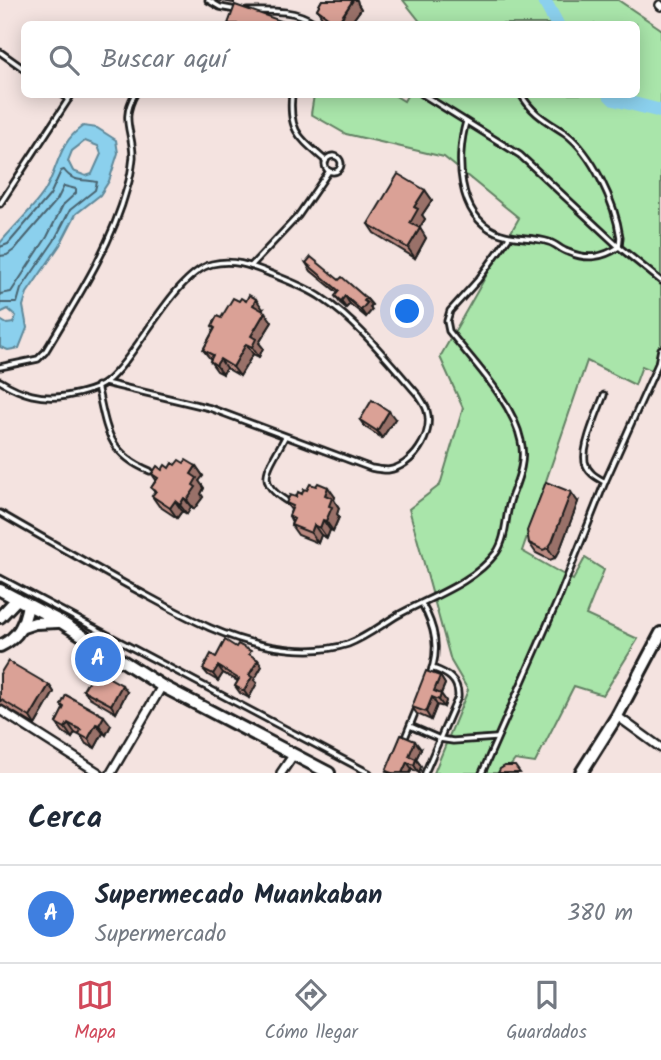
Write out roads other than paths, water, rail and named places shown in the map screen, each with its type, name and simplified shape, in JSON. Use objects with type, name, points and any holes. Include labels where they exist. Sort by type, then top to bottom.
[{"type":"street","points":[[0,590],[61,622],[163,686],[329,773]]},
{"type":"street","points":[[1,610],[17,599]]},
{"type":"street","points":[[0,646],[13,639],[23,627],[28,605]]},
{"type":"street","points":[[23,627],[35,623],[61,622]]},
{"type":"street","points":[[581,773],[617,716],[661,633]]},
{"type":"street","points":[[111,773],[163,686]]},
{"type":"street","points":[[0,710],[99,773]]},
{"type":"street","points":[[617,716],[661,748]]},
{"type":"street","points":[[281,773],[294,754]]},
{"type":"lane","points":[[208,0],[229,9],[294,13],[311,21]]},
{"type":"lane","points":[[0,52],[21,67]]},
{"type":"lane","points":[[0,204],[70,98]]},
{"type":"lane","points":[[0,367],[38,359],[46,352],[113,230],[127,188],[133,157],[126,118],[133,98]]},
{"type":"lane","points":[[292,98],[293,128],[326,160]]},
{"type":"lane","points":[[428,98],[520,155],[619,247],[661,281]]},
{"type":"lane","points":[[523,98],[537,116],[564,132],[580,146],[596,167],[619,228],[619,247]]},
{"type":"lane","points":[[466,122],[461,146],[461,168],[472,211],[494,232],[509,237],[549,242],[583,257],[605,256],[619,247]]},
{"type":"lane","points":[[326,160],[334,156],[340,162],[336,171],[329,171]]},
{"type":"lane","points":[[326,160],[325,165],[329,171]]},
{"type":"lane","points":[[251,266],[298,216],[329,171]]},
{"type":"lane","points":[[0,513],[188,618],[240,640],[312,651],[347,644],[373,632],[479,570],[497,552],[523,465],[521,441],[504,402],[450,331],[447,321],[450,311],[478,280],[509,237]]},
{"type":"lane","points":[[0,381],[16,391],[51,398],[78,394],[105,383],[194,274],[210,265],[225,262],[251,266],[303,287],[322,298],[347,319],[419,396],[427,411],[426,434],[420,448],[412,457],[388,470],[371,468],[210,408],[105,383]]},
{"type":"lane","points":[[482,773],[658,364],[661,349]]},
{"type":"lane","points":[[97,386],[113,444],[127,460],[150,471]]},
{"type":"lane","points":[[604,395],[584,459],[592,475],[605,482]]},
{"type":"lane","points":[[285,437],[268,472],[267,485],[272,493],[290,504]]},
{"type":"lane","points":[[0,578],[369,773]]},
{"type":"lane","points":[[422,604],[432,622],[436,645],[428,680]]},
{"type":"lane","points":[[425,773],[458,697],[459,687],[454,680],[432,668]]},
{"type":"lane","points":[[400,750],[419,703]]},
{"type":"lane","points":[[410,726],[440,739],[453,741],[496,738]]},
{"type":"water","points":[[83,126],[97,128],[116,140],[118,153],[109,181],[100,195],[76,214],[60,245],[27,293],[23,306],[27,328],[19,348],[8,350],[0,347],[0,320],[7,324],[13,323],[16,316],[8,309],[0,313],[0,243],[44,192],[63,148]],"holes":[[[85,141],[98,146],[101,154],[92,174],[86,176],[73,171],[68,161],[72,151]]]},
{"type":"waterway","points":[[544,0],[555,21]]},
{"type":"waterway","points":[[613,98],[661,111]]},
{"type":"place","name":"Supermecado Muankaban","points":[[98,659]]}]
